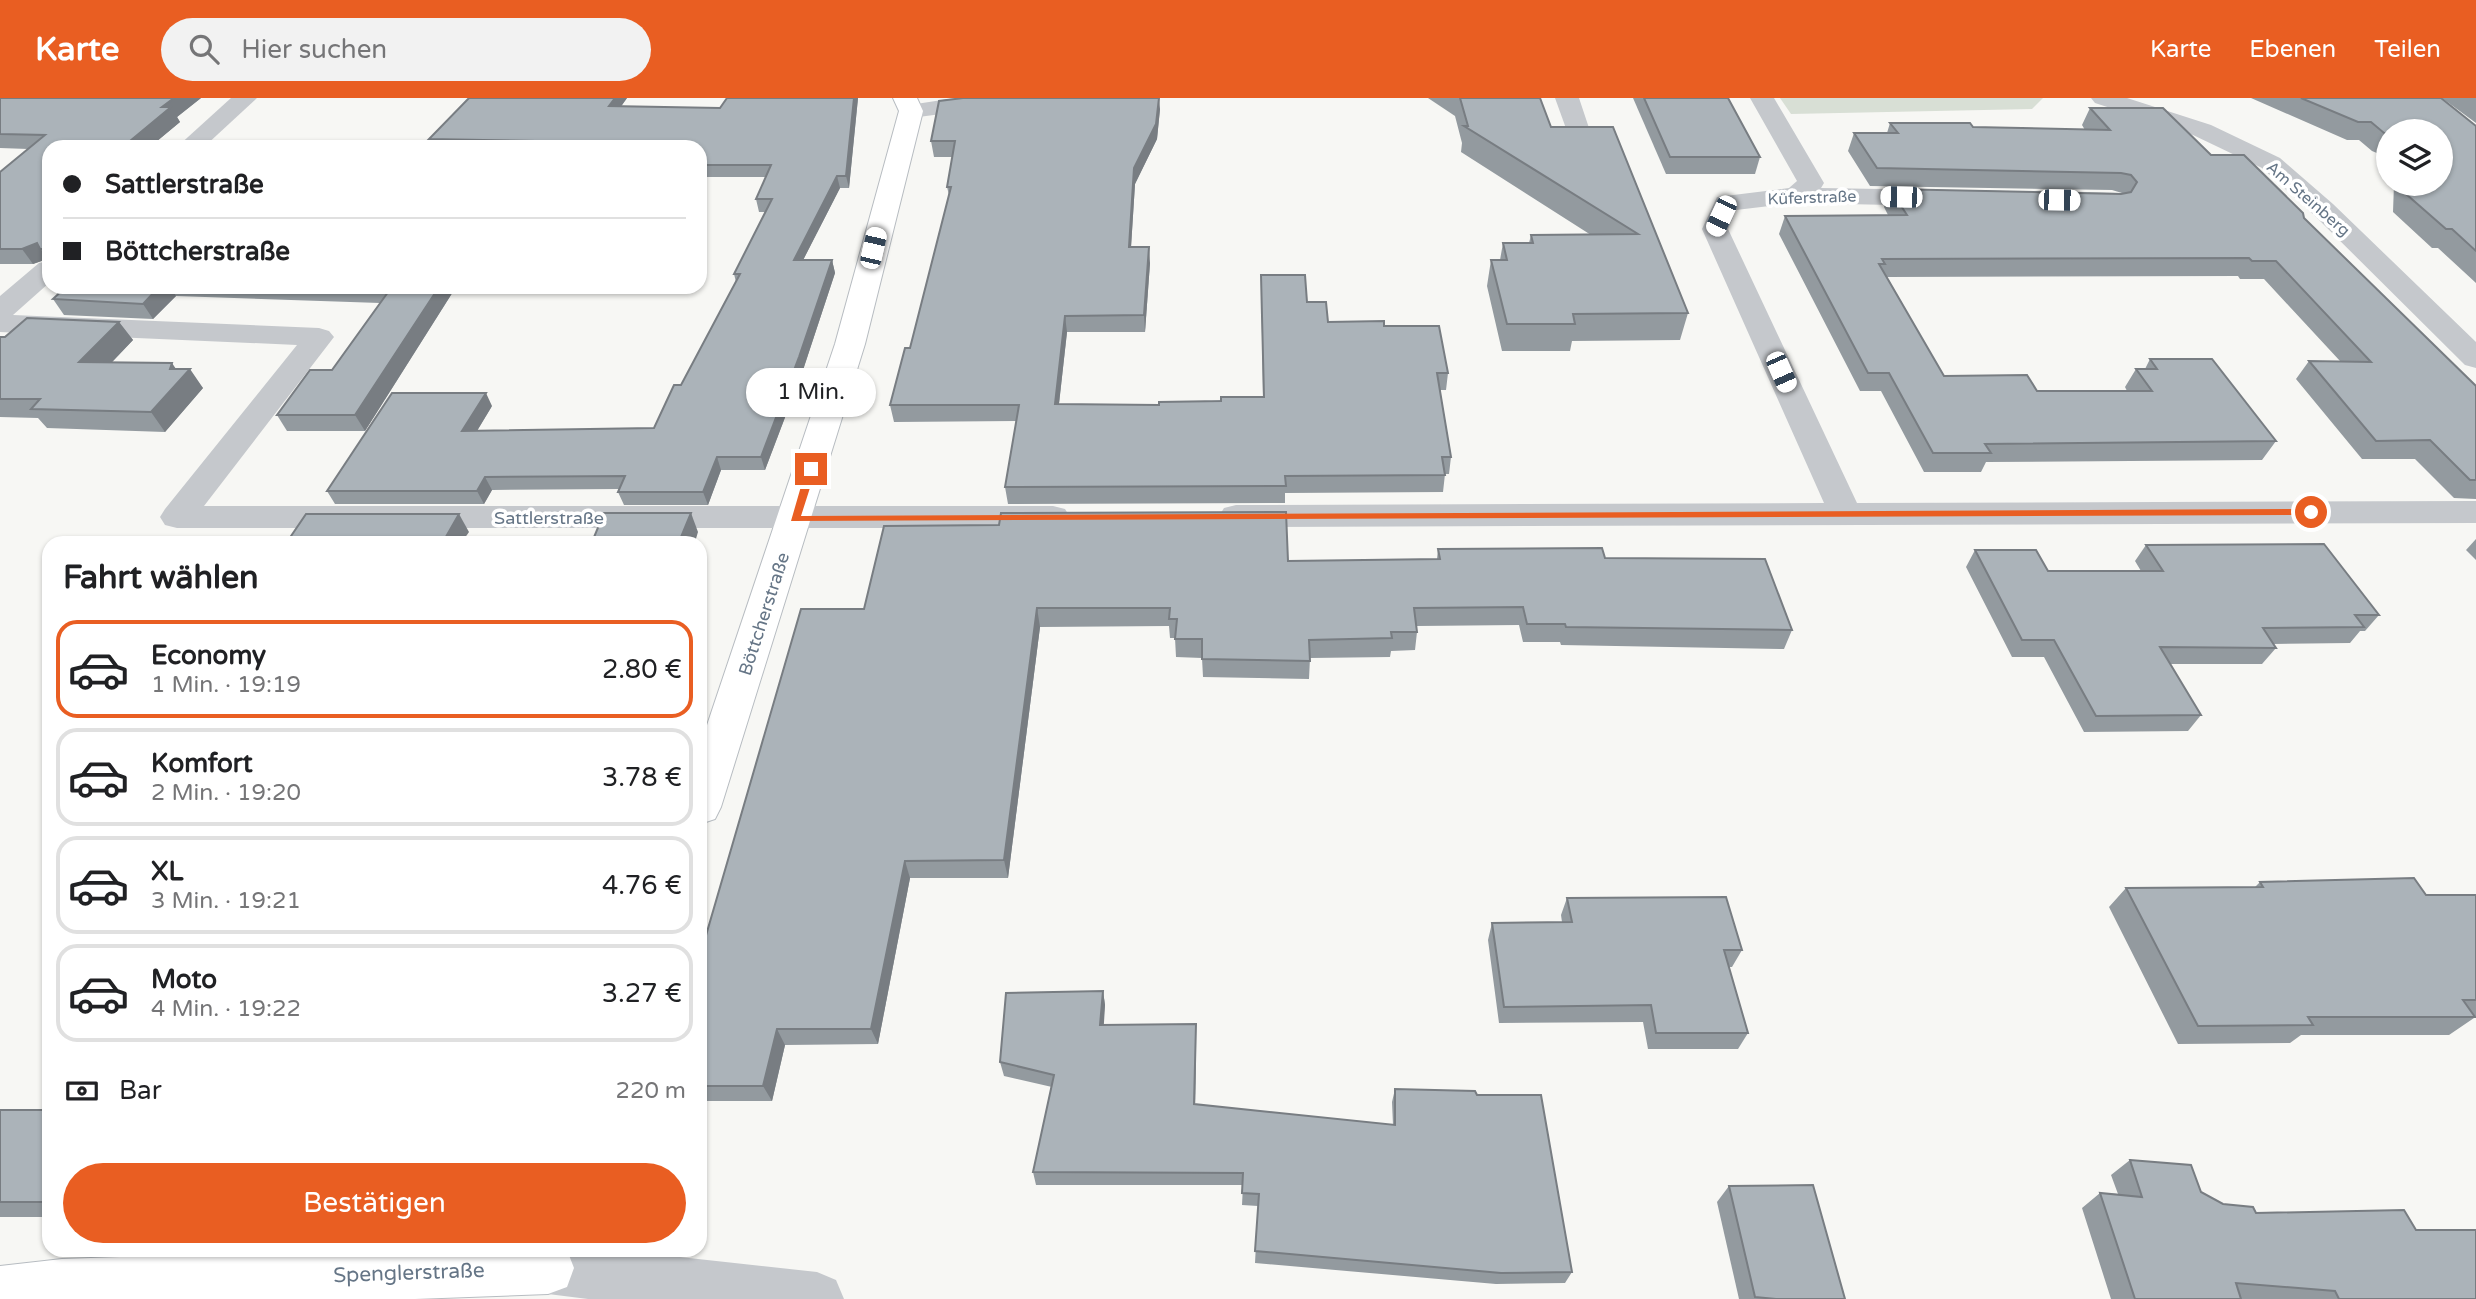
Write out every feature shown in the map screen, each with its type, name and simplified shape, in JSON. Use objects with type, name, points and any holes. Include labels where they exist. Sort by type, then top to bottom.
[{"type":"main road","name":"Böttcherstraße","points":[[707,786],[850,344],[908,105]]},
{"type":"main road","name":"Spenglerstraße","points":[[0,1293],[62,1285],[546,1272]]},
{"type":"street","points":[[197,140],[245,98]]},
{"type":"street","points":[[908,105],[1009,98]]},
{"type":"street","points":[[1567,98],[1581,140]]},
{"type":"street","points":[[1762,98],[1811,183],[1796,195]]},
{"type":"street","name":"Am Steinberg","points":[[2103,98],[2202,130],[2271,163],[2324,210],[2476,359]]},
{"type":"street","name":"Küferstraße","points":[[1845,513],[1715,229],[1727,203],[1796,195],[1961,198]]},
{"type":"street","points":[[0,311],[42,275]]},
{"type":"street","name":"Sattlerstraße","points":[[0,323],[319,337],[177,517],[1083,517]]},
{"type":"street","points":[[1207,516],[2476,512]]},
{"type":"street","name":"Spenglerstraße","points":[[546,1272],[817,1299]]},
{"type":"shaded area","points":[[1780,98],[2043,98],[2032,109],[1791,114]]},
{"type":"building","points":[[0,98],[174,98],[162,107],[171,107],[131,140],[42,140],[42,249],[37,243],[22,249],[0,249],[0,172],[45,135],[0,134]]},
{"type":"building","points":[[469,98],[615,98],[609,106],[720,108],[727,98],[854,98],[846,176],[837,176],[794,260],[832,260],[761,457],[717,457],[703,492],[618,492],[625,476],[485,477],[477,491],[327,491],[392,393],[486,393],[462,431],[654,428],[674,385],[681,385],[740,274],[734,274],[772,199],[756,199],[771,165],[707,165],[707,140],[429,139]]},
{"type":"building","points":[[963,98],[1159,98],[1156,124],[1134,168],[1129,247],[1149,247],[1144,315],[1065,316],[1055,404],[1159,405],[1159,402],[1221,401],[1221,397],[1264,397],[1261,275],[1305,275],[1307,302],[1326,302],[1328,322],[1384,321],[1384,326],[1439,326],[1448,373],[1437,373],[1451,457],[1442,457],[1445,475],[1285,476],[1286,486],[1005,487],[1019,405],[890,405],[905,348],[910,348],[951,187],[947,187],[955,141],[931,141],[939,101]]},
{"type":"building","points":[[1460,98],[1540,98],[1551,127],[1613,127],[1688,313],[1573,314],[1575,324],[1507,324],[1491,260],[1507,260],[1503,243],[1533,243],[1531,235],[1638,234],[1464,126],[1468,126]]},
{"type":"building","points":[[1644,98],[1728,98],[1760,157],[1670,157]]},
{"type":"building","points":[[2301,98],[2441,98],[2476,126],[2476,251],[2408,196],[2453,196],[2453,119],[2376,119],[2376,126],[2371,122],[2358,122]]},
{"type":"building","points":[[2090,108],[2163,108],[2211,155],[2244,155],[2303,213],[2304,218],[2476,386],[2476,480],[2470,480],[2430,440],[2376,441],[2309,361],[2371,362],[2276,261],[2252,261],[2249,258],[1882,259],[1885,264],[1879,264],[1944,376],[2027,375],[2037,391],[2152,391],[2136,369],[2157,369],[2150,359],[2212,359],[2276,441],[1985,444],[1991,453],[1933,453],[1889,373],[1868,373],[1785,216],[1907,215],[1890,189],[2121,194],[2131,192],[2137,182],[2131,175],[2121,173],[1877,168],[1854,133],[1898,133],[1890,123],[1970,123],[1973,127],[2110,130]]},
{"type":"building","points":[[58,294],[152,294],[143,304],[53,299]]},
{"type":"building","points":[[387,294],[434,294],[355,415],[277,415],[310,370],[332,370]]},
{"type":"building","points":[[27,318],[119,322],[79,362],[172,363],[170,369],[190,369],[151,412],[31,409],[40,399],[0,399],[0,337],[5,337]]},
{"type":"building","points":[[1286,512],[1288,561],[1440,559],[1438,549],[1602,548],[1605,558],[1765,559],[1792,630],[1566,627],[1565,624],[1527,624],[1523,607],[1414,608],[1417,632],[1391,632],[1392,638],[1309,640],[1310,661],[1202,659],[1202,639],[1175,639],[1177,619],[1169,619],[1170,608],[1037,608],[1004,860],[905,861],[871,1029],[777,1029],[763,1086],[707,1086],[707,932],[801,609],[864,609],[884,526],[999,525],[1001,513]]},
{"type":"building","points":[[604,513],[691,513],[681,536],[594,536]]},
{"type":"building","points":[[306,514],[459,514],[446,536],[291,536]]},
{"type":"building","points":[[2324,544],[2379,615],[2355,615],[2364,627],[2263,628],[2276,648],[2160,647],[2201,715],[2096,716],[2054,640],[2022,640],[1975,550],[2036,550],[2048,571],[2163,571],[2146,545]]},
{"type":"building","points":[[2414,878],[2426,895],[2476,895],[2476,1000],[2463,1000],[2475,1017],[2308,1017],[2313,1025],[2198,1026],[2126,888],[2263,887],[2260,882]]},
{"type":"building","points":[[1726,897],[1742,950],[1724,950],[1748,1033],[1656,1033],[1651,1005],[1504,1007],[1492,923],[1572,922],[1567,898]]},
{"type":"building","points":[[1103,991],[1100,1025],[1196,1024],[1194,1104],[1395,1125],[1395,1089],[1475,1091],[1477,1095],[1541,1095],[1572,1272],[1501,1273],[1255,1251],[1259,1194],[1242,1193],[1243,1173],[1033,1172],[1054,1075],[1000,1062],[1006,993]]},
{"type":"building","points":[[0,1110],[42,1110],[42,1202],[0,1202]]},
{"type":"building","points":[[2130,1160],[2191,1165],[2201,1192],[2223,1204],[2253,1207],[2256,1213],[2404,1210],[2416,1230],[2476,1230],[2476,1299],[2339,1299],[2335,1291],[2236,1283],[2241,1299],[2135,1299],[2100,1193],[2142,1197]]},
{"type":"building","points":[[1813,1185],[1845,1299],[1755,1297],[1729,1186]]},
{"type":"route","points":[[811,469],[795,519],[2311,512]]}]
